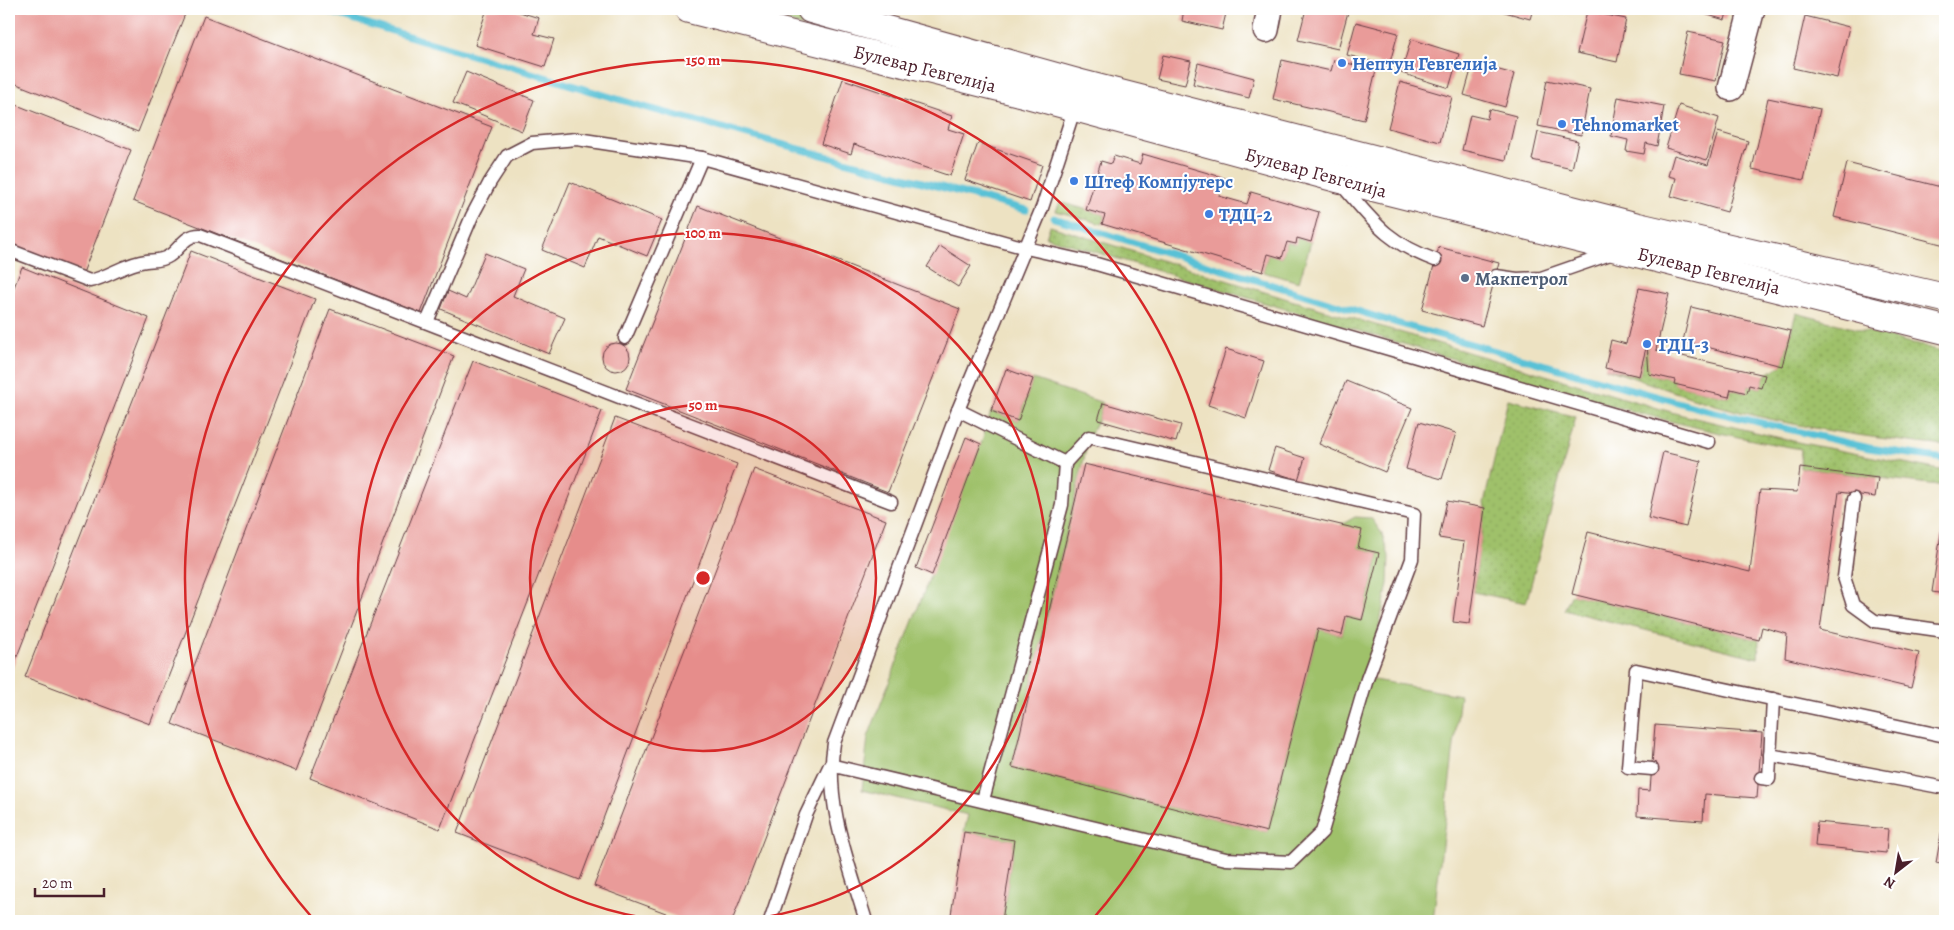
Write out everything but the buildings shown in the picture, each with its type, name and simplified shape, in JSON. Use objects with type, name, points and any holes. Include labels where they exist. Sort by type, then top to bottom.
[{"type":"main road","name":"Булевар Гевгелија","points":[[689,9],[1078,96],[1945,298]]},
{"type":"main road","name":"Булевар Гевгелија","points":[[811,9],[1337,178],[1945,330]]},
{"type":"street","points":[[1731,88],[1752,9]]},
{"type":"lane","points":[[770,921],[806,815],[830,765],[834,743],[842,718],[958,410],[1042,208],[1078,96]]},
{"type":"lane","points":[[427,322],[472,216],[490,182],[508,156],[532,143],[577,139],[702,158],[1026,248],[1093,263],[1709,442]]},
{"type":"lane","points":[[626,338],[702,158]]},
{"type":"lane","points":[[1337,178],[1377,227],[1394,241],[1412,252],[1435,260]]},
{"type":"lane","points":[[9,250],[90,281],[144,261],[166,258],[186,239],[193,235],[200,235],[891,502]]},
{"type":"lane","points":[[1496,276],[1517,279],[1542,278],[1626,249]]},
{"type":"lane","points":[[958,410],[1065,463]]},
{"type":"lane","points":[[830,765],[1226,859],[1291,862],[1322,832],[1368,679],[1412,558],[1414,514],[1089,437],[1065,463],[1062,505],[983,800]]},
{"type":"lane","points":[[1854,499],[1844,577],[1853,605],[1875,622],[1945,631]]},
{"type":"lane","points":[[1652,769],[1628,767],[1636,670],[1945,736]]},
{"type":"lane","points":[[1760,778],[1769,779],[1773,700]]},
{"type":"lane","points":[[1770,755],[1945,788]]},
{"type":"lane","points":[[830,765],[838,824],[866,921]]},
{"type":"green space","points":[[738,9],[775,9],[1020,74],[1017,84]]},
{"type":"green space","points":[[1060,202],[1105,215],[1102,224],[1056,211]]},
{"type":"green space","points":[[1050,226],[1294,301],[1678,414],[1802,443],[1945,471],[1945,486],[1800,468],[1801,449],[1668,421],[1537,384],[1046,237]]},
{"type":"green space","points":[[1297,238],[1311,242],[1299,282],[1263,272],[1268,254],[1282,258],[1287,242],[1295,244]]},
{"type":"green space","points":[[1796,313],[1945,352],[1945,446],[1851,434],[1757,416],[1699,400],[1605,368],[1639,376],[1647,344],[1650,374],[1675,380],[1675,384],[1728,397],[1731,389],[1746,393],[1749,385],[1761,388],[1765,375],[1782,365]]},
{"type":"green space","points":[[1033,379],[1103,403],[1098,420],[1089,437],[1012,767],[1267,832],[1318,629],[1342,635],[1346,616],[1362,620],[1379,553],[1358,548],[1341,525],[1355,517],[1371,518],[1381,532],[1389,556],[1388,584],[1368,679],[1460,695],[1433,921],[1002,921],[1014,840],[964,832],[968,815],[862,790],[868,737],[981,444],[991,411],[1018,421]]},
{"type":"green space","points":[[1508,399],[1576,417],[1526,603],[1473,592],[1485,508],[1484,503]]},
{"type":"green space","points":[[1572,594],[1759,640],[1758,658],[1564,610]]},
{"type":"waterway","points":[[319,9],[644,107],[1026,210]]},
{"type":"waterway","points":[[1054,218],[1400,324],[1702,409],[1869,448],[1945,459]]},
{"type":"place","name":"Нептун Гевгелија","points":[[1342,63]]},
{"type":"place","name":"Tehnomarket","points":[[1562,124]]},
{"type":"place","name":"Штеф Компјутерс","points":[[1074,181]]},
{"type":"place","name":"ТДЦ-2","points":[[1209,214]]},
{"type":"place","name":"Макпетрол","points":[[1465,278]]},
{"type":"place","name":"ТДЦ-3","points":[[1647,344]]}]
